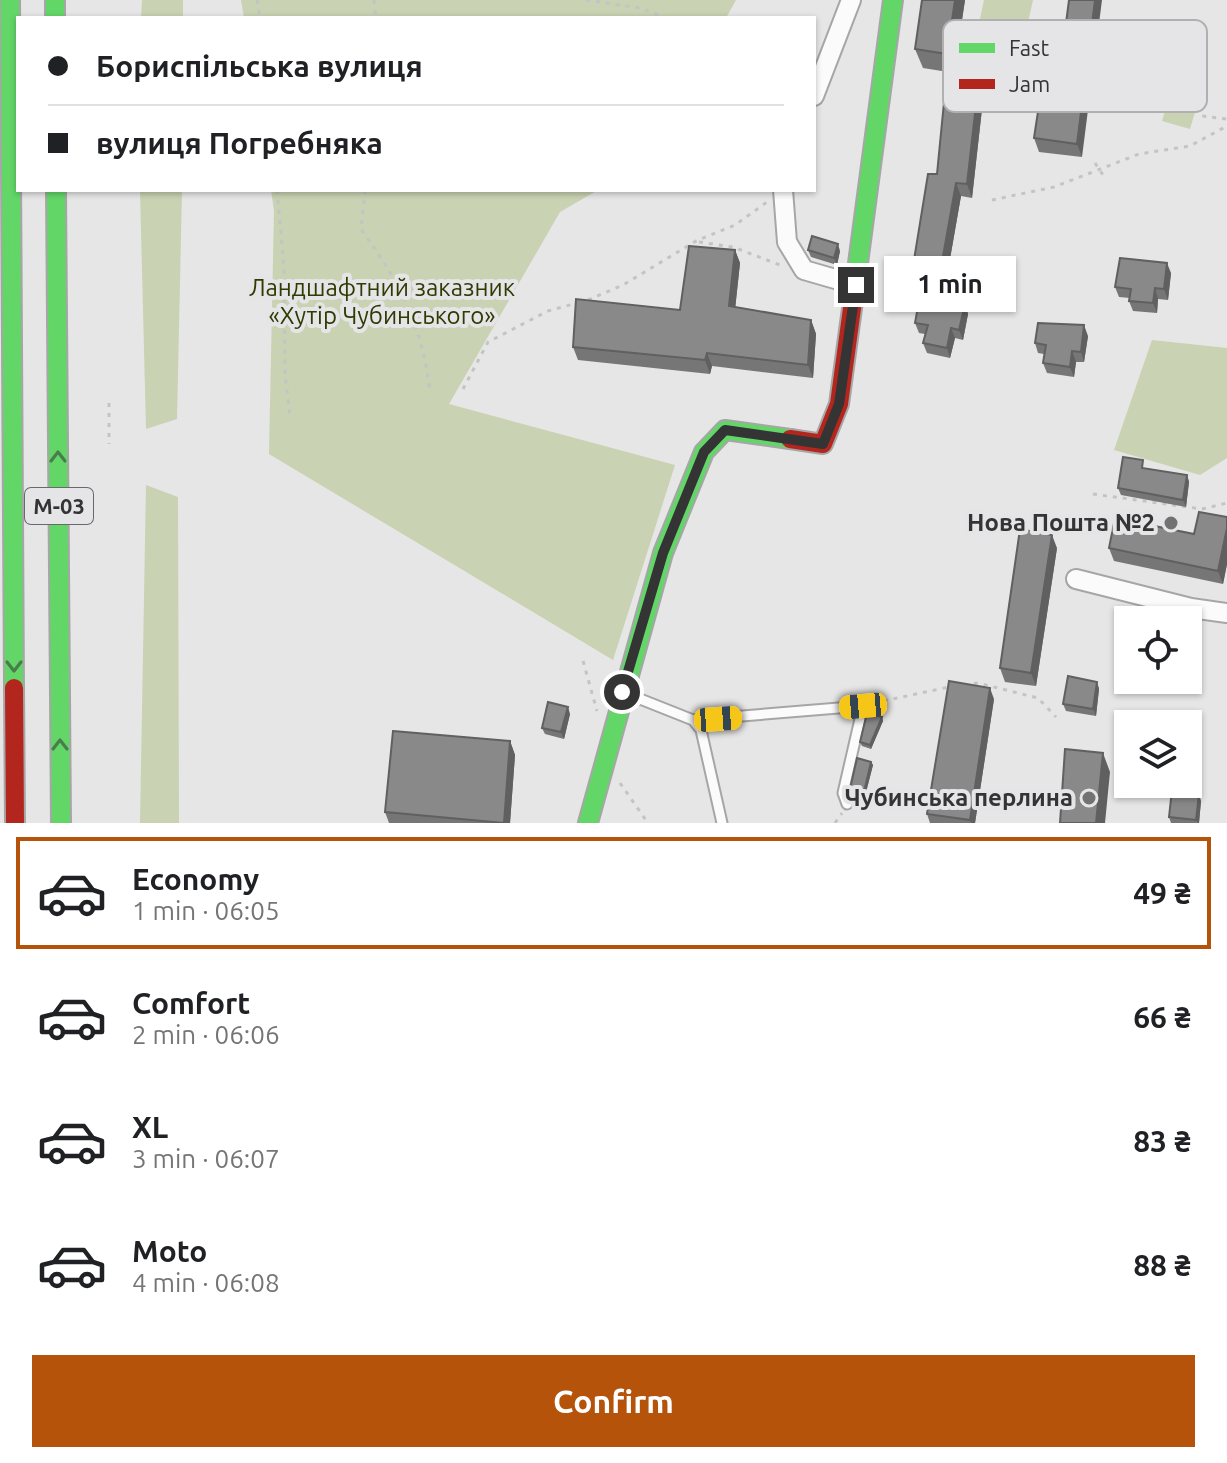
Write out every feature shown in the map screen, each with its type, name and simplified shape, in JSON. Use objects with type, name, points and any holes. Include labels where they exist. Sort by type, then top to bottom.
[{"type":"main road","name":"М-03","points":[[10,0],[15,823]]},
{"type":"main road","points":[[588,823],[663,553],[704,452],[725,430],[823,444],[839,404],[881,71],[893,0]]},
{"type":"main road","name":"М-03","points":[[56,192],[61,823]]},
{"type":"street","points":[[816,91],[851,0]]},
{"type":"street","points":[[782,192],[787,242],[804,270],[856,285]]},
{"type":"street","points":[[1076,579],[1191,608],[1227,613]]},
{"type":"lane","points":[[622,692],[693,720],[863,706],[843,793],[847,804]]},
{"type":"lane","points":[[693,720],[701,730],[722,823]]},
{"type":"path","points":[[586,0],[640,8],[662,16]]},
{"type":"path","points":[[1198,112],[1202,116],[1227,119]]},
{"type":"path","points":[[992,200],[1054,187],[1095,166],[1139,154],[1190,146],[1227,126]]},
{"type":"path","points":[[1095,166],[1105,178]]},
{"type":"path","points":[[277,192],[284,269],[285,375],[290,416]]},
{"type":"path","points":[[365,192],[361,229],[400,284],[425,348],[430,391]]},
{"type":"path","points":[[463,389],[488,342],[548,311],[596,298],[623,285],[696,241],[735,225],[779,192]]},
{"type":"path","points":[[696,241],[733,247],[780,265]]},
{"type":"path","points":[[109,403],[109,444]]},
{"type":"path","points":[[1093,494],[1202,509],[1227,503]]},
{"type":"path","points":[[583,661],[599,717]]},
{"type":"path","points":[[863,706],[922,690],[978,683],[1038,698],[1056,717]]},
{"type":"path","points":[[603,761],[648,823]]},
{"type":"green space","points":[[142,0],[183,0],[183,16],[141,16]]},
{"type":"green space","points":[[241,0],[736,0],[727,16],[244,16]]},
{"type":"green space","points":[[984,0],[1033,0],[1029,20],[980,20]]},
{"type":"green space","points":[[1165,112],[1195,112],[1190,129],[1162,121]]},
{"type":"green space","points":[[140,192],[182,192],[177,419],[146,429]]},
{"type":"green space","name":"Ландшафтний заказник «Хутір Чубинського»","points":[[271,192],[595,192],[560,212],[449,404],[675,465],[613,660],[269,454],[274,211]]},
{"type":"green space","points":[[1152,340],[1227,348],[1227,458],[1200,475],[1114,450]]},
{"type":"green space","points":[[146,485],[178,497],[179,823],[140,823]]},
{"type":"building","points":[[922,0],[955,0],[952,20],[943,20],[943,53],[915,49]]},
{"type":"building","points":[[1069,0],[1095,0],[1092,20],[1066,20]]},
{"type":"building","points":[[943,112],[975,112],[967,184],[956,183],[942,262],[914,260],[928,174],[937,174]]},
{"type":"building","points":[[1038,112],[1081,112],[1077,144],[1034,138]]},
{"type":"building","points":[[812,236],[838,244],[834,258],[808,250]]},
{"type":"building","points":[[689,246],[735,250],[729,306],[811,320],[808,365],[707,353],[705,360],[573,347],[576,299],[680,310]]},
{"type":"building","points":[[1120,258],[1167,263],[1164,289],[1155,288],[1153,303],[1129,301],[1131,289],[1115,287]]},
{"type":"building","points":[[942,299],[965,304],[959,330],[951,328],[947,348],[923,343],[928,325],[915,323],[919,301],[941,305]]},
{"type":"building","points":[[1038,323],[1084,325],[1081,352],[1072,351],[1070,367],[1043,363],[1046,345],[1035,343]]},
{"type":"building","points":[[1123,457],[1143,460],[1142,468],[1187,475],[1183,500],[1118,488]]},
{"type":"building","points":[[1199,512],[1227,517],[1218,571],[1109,548],[1115,518],[1194,534]]},
{"type":"building","points":[[1020,529],[1052,535],[1031,673],[1000,668]]},
{"type":"building","points":[[1068,676],[1097,682],[1093,709],[1063,704]]},
{"type":"building","points":[[949,681],[990,688],[970,820],[927,814]]},
{"type":"building","points":[[548,702],[568,707],[561,732],[542,728]]},
{"type":"building","points":[[867,713],[882,717],[870,745],[860,742]]},
{"type":"building","points":[[393,731],[510,741],[504,823],[385,812]]},
{"type":"building","points":[[1065,749],[1103,753],[1096,823],[1060,823]]},
{"type":"building","points":[[857,758],[871,762],[864,792],[850,789]]},
{"type":"building","points":[[1171,798],[1199,798],[1196,820],[1169,817]]},
{"type":"traffic: fast","points":[[10,0],[14,688]]},
{"type":"traffic: fast","points":[[55,0],[55,16]]},
{"type":"traffic: fast","points":[[853,301],[893,0]]},
{"type":"traffic: fast","points":[[56,192],[61,823]]},
{"type":"traffic: fast","points":[[588,823],[663,553],[704,452],[725,430],[790,439]]},
{"type":"traffic: jam","points":[[790,439],[823,444],[839,404],[853,301]]},
{"type":"traffic: jam","points":[[14,688],[15,823]]},
{"type":"place","name":"Нова Пошта №2","points":[[1171,523]]},
{"type":"place","name":"Чубинська перлина","points":[[1089,798]]},
{"type":"route","points":[[622,692],[663,553],[704,452],[725,430],[823,444],[839,404],[856,285]]}]
